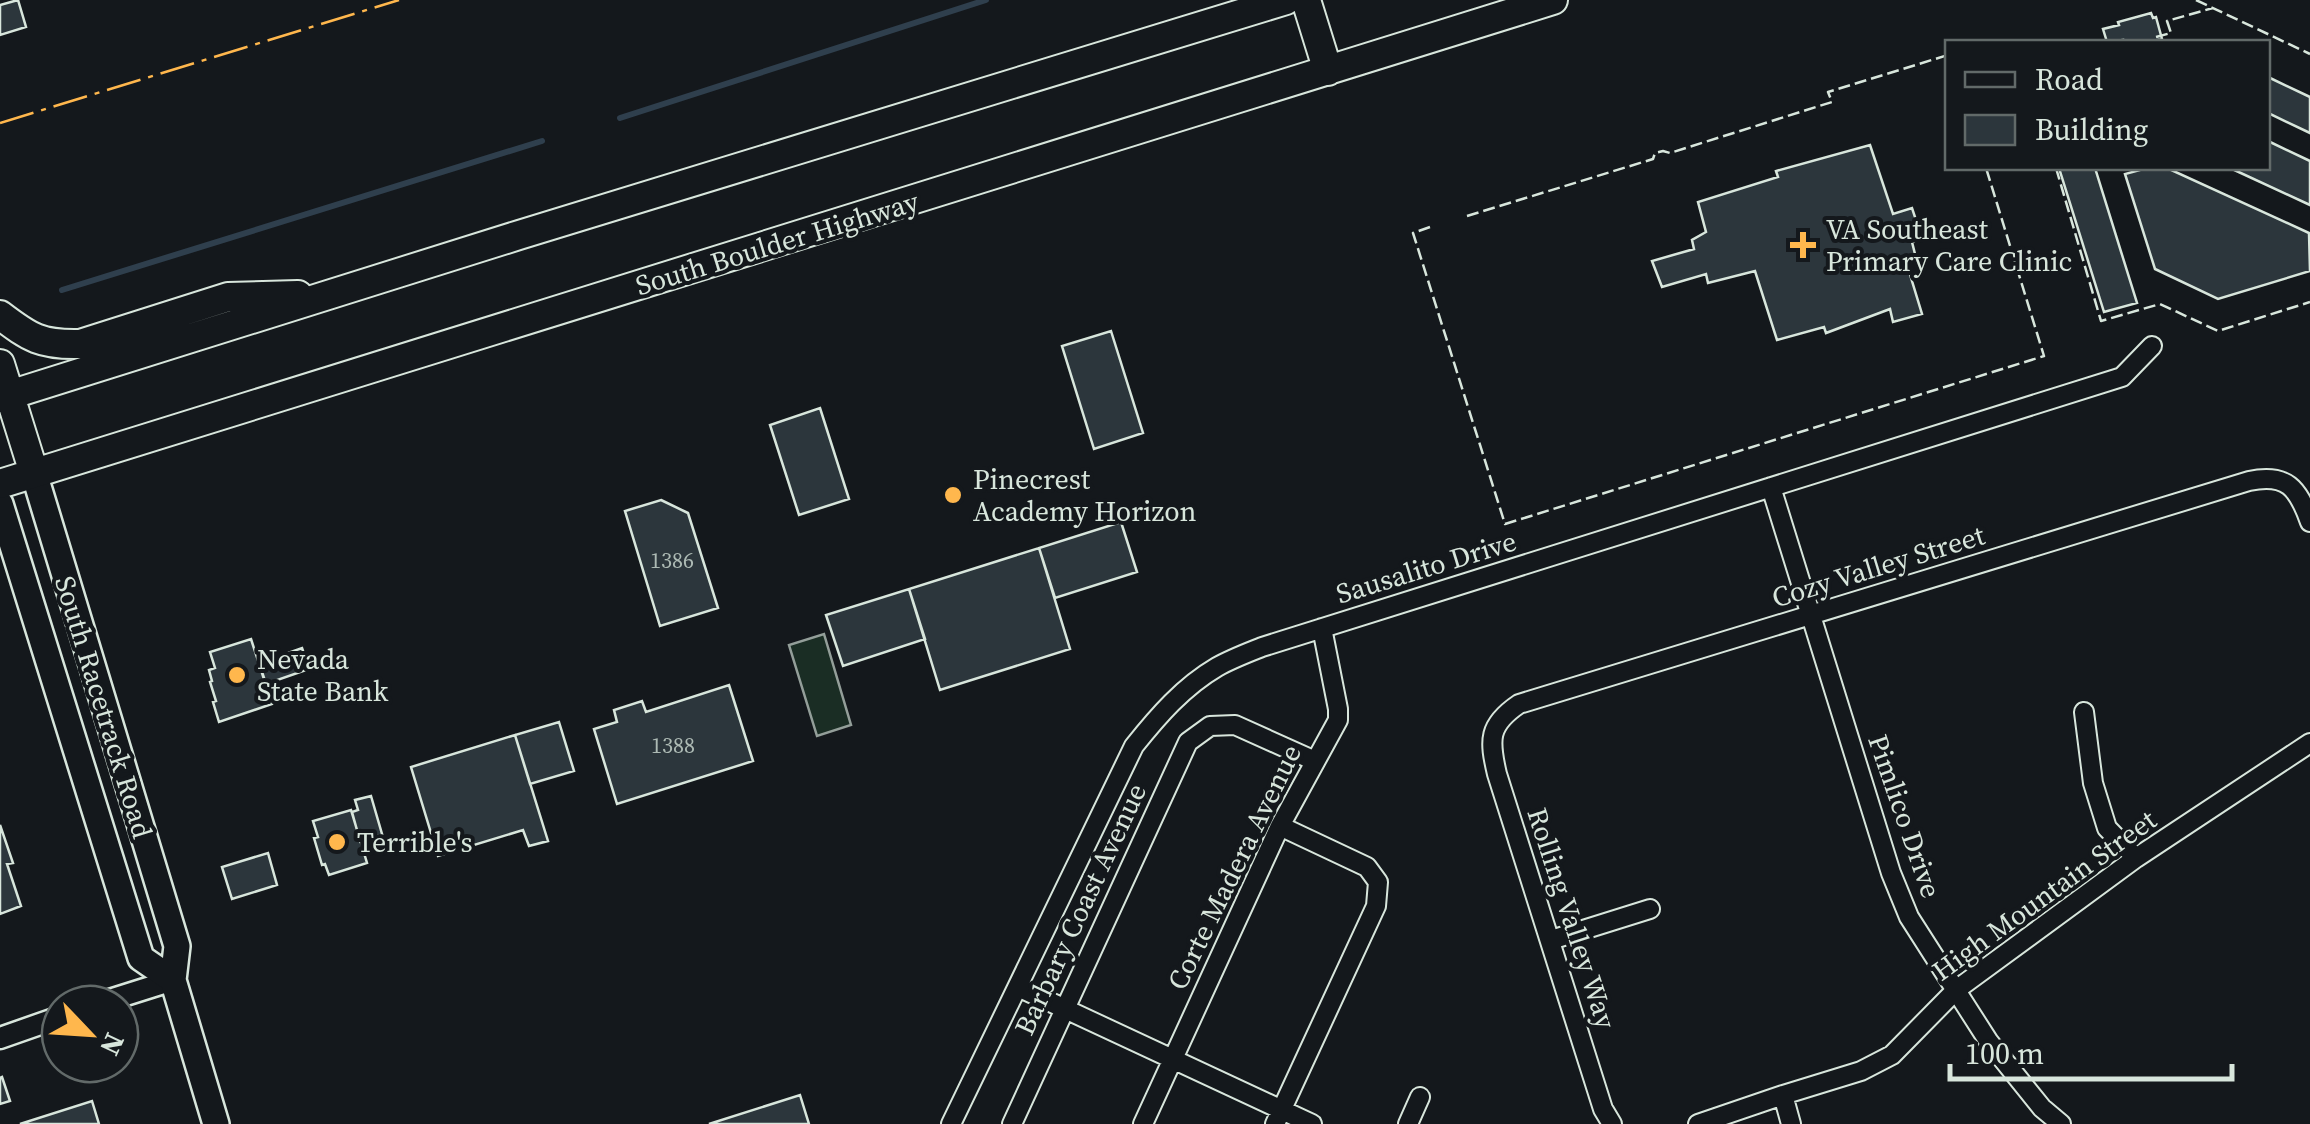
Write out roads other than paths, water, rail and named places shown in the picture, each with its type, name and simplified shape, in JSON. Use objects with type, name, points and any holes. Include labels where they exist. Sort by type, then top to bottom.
[{"type":"main road","points":[[5,397],[1286,0]]},
{"type":"main road","points":[[1306,0],[1328,71]]},
{"type":"main road","name":"South Boulder Highway","points":[[0,484],[1553,0]]},
{"type":"main road","points":[[0,315],[39,340],[54,345],[80,344],[228,297],[330,294]]},
{"type":"main road","name":"South Racetrack Road","points":[[0,364],[5,397],[34,473],[177,946],[173,980],[216,1124]]},
{"type":"main road","name":"South Racetrack Road","points":[[0,504],[141,958],[173,980]]},
{"type":"street","name":"Sausalito Drive","points":[[951,1124],[1134,746],[1185,689],[1219,666],[1262,647],[2122,377],[2152,346]]},
{"type":"street","name":"Cozy Valley Street","points":[[1495,726],[1519,704],[2250,481],[2266,477],[2286,481],[2298,494],[2310,522]]},
{"type":"street","name":"Pimlico Drive","points":[[1771,487],[1891,874],[1909,917],[1989,1042],[2042,1108],[2061,1124]]},
{"type":"street","name":"Corte Madera Avenue","points":[[1143,1124],[1280,826],[1338,720],[1322,628]]},
{"type":"street","points":[[2084,712],[2093,783],[2108,828],[2136,858]]},
{"type":"street","name":"Barbary Coast Avenue","points":[[1012,1124],[1188,742],[1210,726],[1235,725],[1315,761]]},
{"type":"street","name":"Rolling Valley Way","points":[[1495,726],[1491,748],[1497,774],[1603,1109],[1612,1124]]},
{"type":"street","name":"High Mountain Street","points":[[1698,1124],[1861,1071],[1892,1055],[1956,990],[2136,858],[2310,743]]},
{"type":"street","points":[[1278,1117],[1376,906],[1378,882],[1366,867],[1280,826]]},
{"type":"street","points":[[1551,940],[1650,909]]},
{"type":"street","points":[[140,990],[173,980]]},
{"type":"street","points":[[1018,988],[1173,1059],[1278,1117],[1312,1124]]},
{"type":"street","points":[[0,1038],[40,1024]]},
{"type":"street","points":[[1783,1094],[1791,1124]]},
{"type":"street","points":[[1408,1124],[1420,1097]]},
{"type":"waterway","points":[[620,118],[986,0]]},
{"type":"waterway","points":[[62,290],[542,141]]},
{"type":"place","name":"VA Southeast Primary Care Clinic","points":[[1803,245]]},
{"type":"place","name":"Pinecrest Academy Horizon","points":[[953,495]]},
{"type":"place","name":"Nevada State Bank","points":[[237,675]]},
{"type":"place","name":"Terrible's","points":[[337,842]]}]
